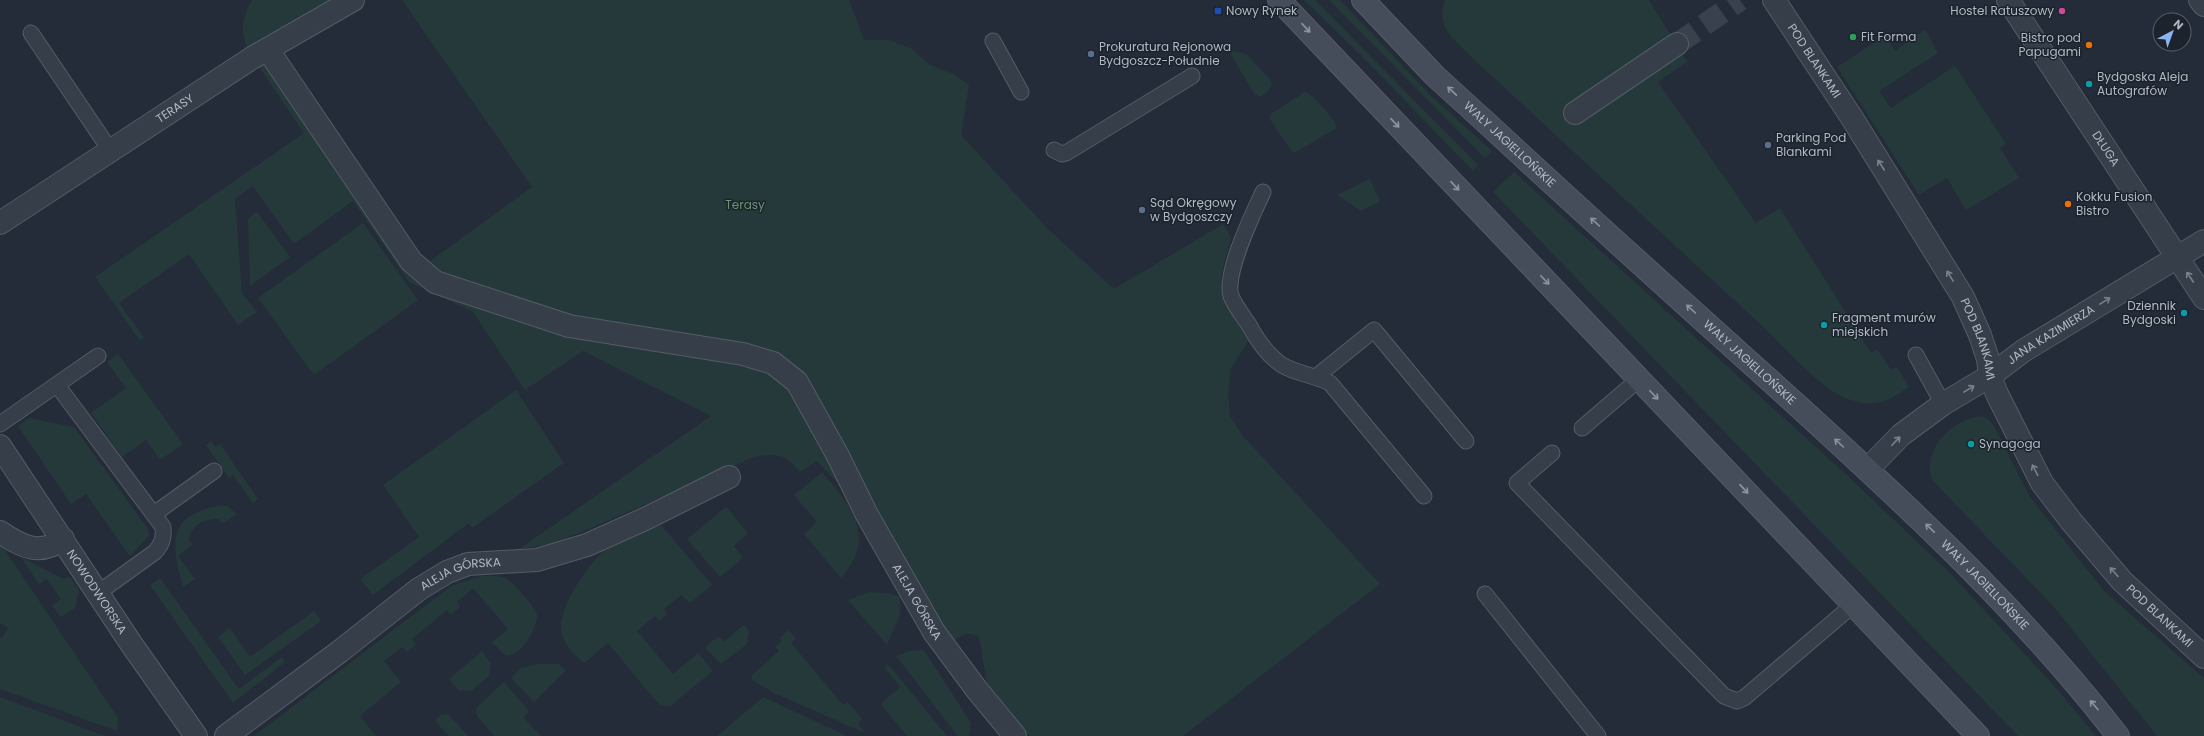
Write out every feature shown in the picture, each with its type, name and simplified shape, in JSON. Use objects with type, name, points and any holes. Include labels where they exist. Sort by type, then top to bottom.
[{"type":"main road","points":[[1279,0],[1978,736]]},
{"type":"main road","name":"WAŁY JAGIELLOŃSKIE","points":[[1367,1],[1435,76],[1868,469],[2014,614],[2097,709],[2118,736]]},
{"type":"street","name":"TERASY","points":[[0,223],[216,81],[353,0]]},
{"type":"street","name":"POD BLANKAMI","points":[[1774,0],[1852,118],[1963,297],[1980,335],[1988,359],[1990,376],[2034,469],[2051,496],[2122,581],[2204,657]]},
{"type":"street","name":"DŁUGA","points":[[2008,0],[2204,298]]},
{"type":"street","points":[[2200,0],[2204,5]]},
{"type":"street","points":[[1574,113],[1677,44]]},
{"type":"street","name":"ALEJA GÓRSKA","points":[[268,50],[411,261],[435,282],[570,326],[743,354],[773,363],[797,382],[838,456],[867,515],[934,632],[977,690],[1015,736]]},
{"type":"street","name":"JANA KAZIMIERZA","points":[[1868,469],[1901,435],[1943,404],[1990,376],[2023,351],[2204,241]]},
{"type":"street","name":"NOWODWORSKA","points":[[0,446],[196,736]]},
{"type":"street","name":"ALEJA GÓRSKA","points":[[226,736],[339,652],[419,589],[447,572],[468,564],[537,560],[587,545],[647,518],[729,477]]},
{"type":"street","points":[[0,532],[20,544],[36,549],[50,548],[64,539]]},
{"type":"lane","points":[[31,33],[110,150]]},
{"type":"lane","points":[[993,41],[1021,92]]},
{"type":"lane","points":[[1054,150],[1062,154],[1066,153],[1192,76]]},
{"type":"lane","points":[[1263,192],[1241,242],[1231,280],[1231,296],[1264,349],[1281,364],[1298,373],[1317,376],[1330,383],[1424,496]]},
{"type":"lane","points":[[1317,376],[1374,330],[1466,441]]},
{"type":"lane","points":[[1916,355],[1943,404]]},
{"type":"lane","points":[[0,424],[98,356]]},
{"type":"lane","points":[[1582,428],[1639,379]]},
{"type":"lane","points":[[56,385],[163,527],[164,536],[161,545],[155,552],[98,593]]},
{"type":"lane","points":[[1552,453],[1517,483],[1724,696],[1737,701],[1744,698],[1853,605]]},
{"type":"lane","points":[[154,514],[214,471]]},
{"type":"lane","points":[[1485,594],[1598,736]]},
{"type":"green space","points":[[252,0],[353,0],[252,58],[244,36],[243,22]]},
{"type":"green space","name":"Terasy","points":[[402,0],[849,0],[864,40],[889,40],[912,49],[930,65],[954,74],[969,85],[961,135],[1049,230],[1114,289],[1223,224],[1231,237],[1221,277],[1223,294],[1248,341],[1231,369],[1228,394],[1230,416],[1243,436],[1380,584],[1183,736],[1029,736],[987,683],[979,637],[966,634],[946,646],[867,515],[817,461],[800,472],[790,461],[780,456],[768,455],[754,457],[582,532],[550,544],[519,549],[711,416],[583,351],[525,390],[473,312],[409,282],[353,201],[294,244],[253,186],[235,199],[242,293],[257,312],[238,325],[189,254],[119,303],[144,338],[140,341],[95,277],[304,133],[257,64],[278,52],[426,264],[532,187]]},
{"type":"green space","points":[[1304,0],[1315,0],[1331,16],[1478,165],[1473,171],[1360,54]]},
{"type":"green space","points":[[1329,0],[1340,0],[1431,96],[1492,151],[1485,158]]},
{"type":"green space","points":[[1445,0],[1649,0],[1687,62],[1658,82],[1756,223],[1780,208],[1871,353],[1878,350],[1891,370],[1897,367],[1909,387],[1894,397],[1873,404],[1857,402],[1837,394],[1814,377],[1759,323],[1457,43],[1444,25],[1443,9]]},
{"type":"green space","points":[[1925,30],[1938,53],[1879,91],[1891,108],[1955,66],[2006,144],[2000,148],[2019,178],[1966,210],[1947,178],[1919,195],[1837,67],[1886,35],[1895,51]]},
{"type":"green space","points":[[1233,51],[1246,54],[1270,79],[1272,86],[1265,94],[1259,97],[1254,94],[1231,54]]},
{"type":"green space","points":[[1305,92],[1313,97],[1322,106],[1336,126],[1335,129],[1296,152],[1292,152],[1269,118],[1272,113]]},
{"type":"green space","points":[[1514,172],[1852,480],[1949,572],[2057,689],[2096,736],[2018,736],[1493,192]]},
{"type":"green space","points":[[1370,179],[1380,201],[1361,211],[1337,195]]},
{"type":"green space","points":[[257,212],[290,257],[250,286],[248,218]]},
{"type":"green space","points":[[363,223],[418,300],[314,375],[258,298]]},
{"type":"green space","points":[[118,354],[183,444],[160,460],[146,440],[122,457],[91,413],[126,388],[107,362]]},
{"type":"green space","points":[[516,390],[564,463],[472,528],[469,523],[373,595],[360,579],[419,537],[383,485]]},
{"type":"green space","points":[[1982,416],[1989,420],[1994,426],[2030,497],[2104,591],[2204,678],[2204,736],[2157,736],[2054,607],[1932,480],[1930,468],[1931,457],[1935,447],[1942,438],[1960,423]]},
{"type":"green space","points":[[29,418],[74,427],[148,529],[149,536],[130,556],[86,494],[71,504],[18,426]]},
{"type":"green space","points":[[211,441],[215,447],[220,444],[258,499],[253,503],[233,475],[229,478],[206,445]]},
{"type":"green space","points":[[822,472],[850,509],[856,522],[859,535],[858,549],[852,563],[841,578],[804,534],[817,522],[794,495]]},
{"type":"green space","points":[[217,506],[227,506],[237,514],[222,524],[219,519],[204,521],[193,530],[189,540],[192,545],[178,556],[195,579],[183,587],[176,559],[176,535],[180,526],[188,518],[200,511]]},
{"type":"green space","points":[[726,507],[748,533],[734,546],[743,558],[720,577],[687,539]]},
{"type":"green space","points":[[661,525],[712,585],[690,603],[681,595],[664,609],[667,614],[659,621],[655,616],[637,631],[673,674],[698,653],[713,671],[670,706],[662,706],[655,700],[608,643],[584,663],[566,644],[561,628],[565,608],[571,596],[586,572],[602,552],[622,540]]},
{"type":"green space","points":[[0,543],[118,718],[117,731],[0,689],[0,637],[2,638],[8,628],[0,623]]},
{"type":"green space","points":[[21,557],[64,579],[70,577],[79,590],[75,608],[61,617],[52,606],[61,599],[46,579],[39,584]]},
{"type":"green space","points":[[481,576],[499,576],[505,578],[513,584],[536,612],[536,624],[529,638],[517,652],[506,656],[492,642],[508,629],[473,588],[457,602],[460,607],[451,615],[447,610],[412,639],[416,645],[407,652],[402,647],[384,661],[401,682],[360,716],[376,736],[254,736],[451,586]]},
{"type":"green space","points":[[160,578],[239,689],[282,657],[285,662],[233,703],[150,585]]},
{"type":"green space","points":[[869,592],[892,594],[900,597],[900,615],[887,645],[848,600]]},
{"type":"green space","points":[[314,611],[321,621],[245,675],[218,637],[230,628],[250,657]]},
{"type":"green space","points":[[744,625],[749,631],[747,644],[721,664],[705,647],[719,636],[724,642]]},
{"type":"green space","points":[[789,630],[796,639],[791,643],[843,705],[848,702],[862,719],[858,723],[865,733],[774,693],[752,680],[752,675],[779,651],[775,647],[782,641],[779,638]]},
{"type":"green space","points":[[924,650],[971,723],[969,736],[958,736],[896,656],[909,651]]},
{"type":"green space","points":[[482,651],[491,664],[489,676],[471,691],[458,690],[449,679]]},
{"type":"green space","points":[[537,664],[558,664],[566,670],[534,702],[511,678],[521,668]]},
{"type":"green space","points":[[888,664],[947,736],[907,736],[881,704],[900,687],[884,667]]},
{"type":"green space","points":[[504,682],[529,711],[523,717],[541,736],[494,736],[477,716],[476,708]]},
{"type":"green space","points":[[0,697],[105,736],[0,736]]},
{"type":"green space","points":[[763,697],[847,736],[717,736]]},
{"type":"green space","points":[[446,714],[450,716],[468,736],[448,736],[435,720],[441,715]]},
{"type":"tunnel","points":[[1677,44],[1740,0]]},
{"type":"place","name":"Nowy Rynek","points":[[1218,11]]},
{"type":"place","name":"Hostel Ratuszowy","points":[[2062,11]]},
{"type":"place","name":"Fit Forma","points":[[1853,37]]},
{"type":"place","name":"Bistro pod Papugami","points":[[2089,45]]},
{"type":"place","name":"Prokuratura Rejonowa Bydgoszcz-Południe","points":[[1091,54]]},
{"type":"place","name":"Bydgoska Aleja Autografów","points":[[2089,84]]},
{"type":"place","name":"Parking Pod Blankami","points":[[1768,145]]},
{"type":"place","name":"Kokku Fusion Bistro","points":[[2068,204]]},
{"type":"place","name":"Sąd Okręgowy w Bydgoszczy","points":[[1142,210]]},
{"type":"place","name":"Dziennik Bydgoski","points":[[2184,313]]},
{"type":"place","name":"Fragment murów miejskich","points":[[1824,325]]},
{"type":"place","name":"Synagoga","points":[[1971,444]]}]
